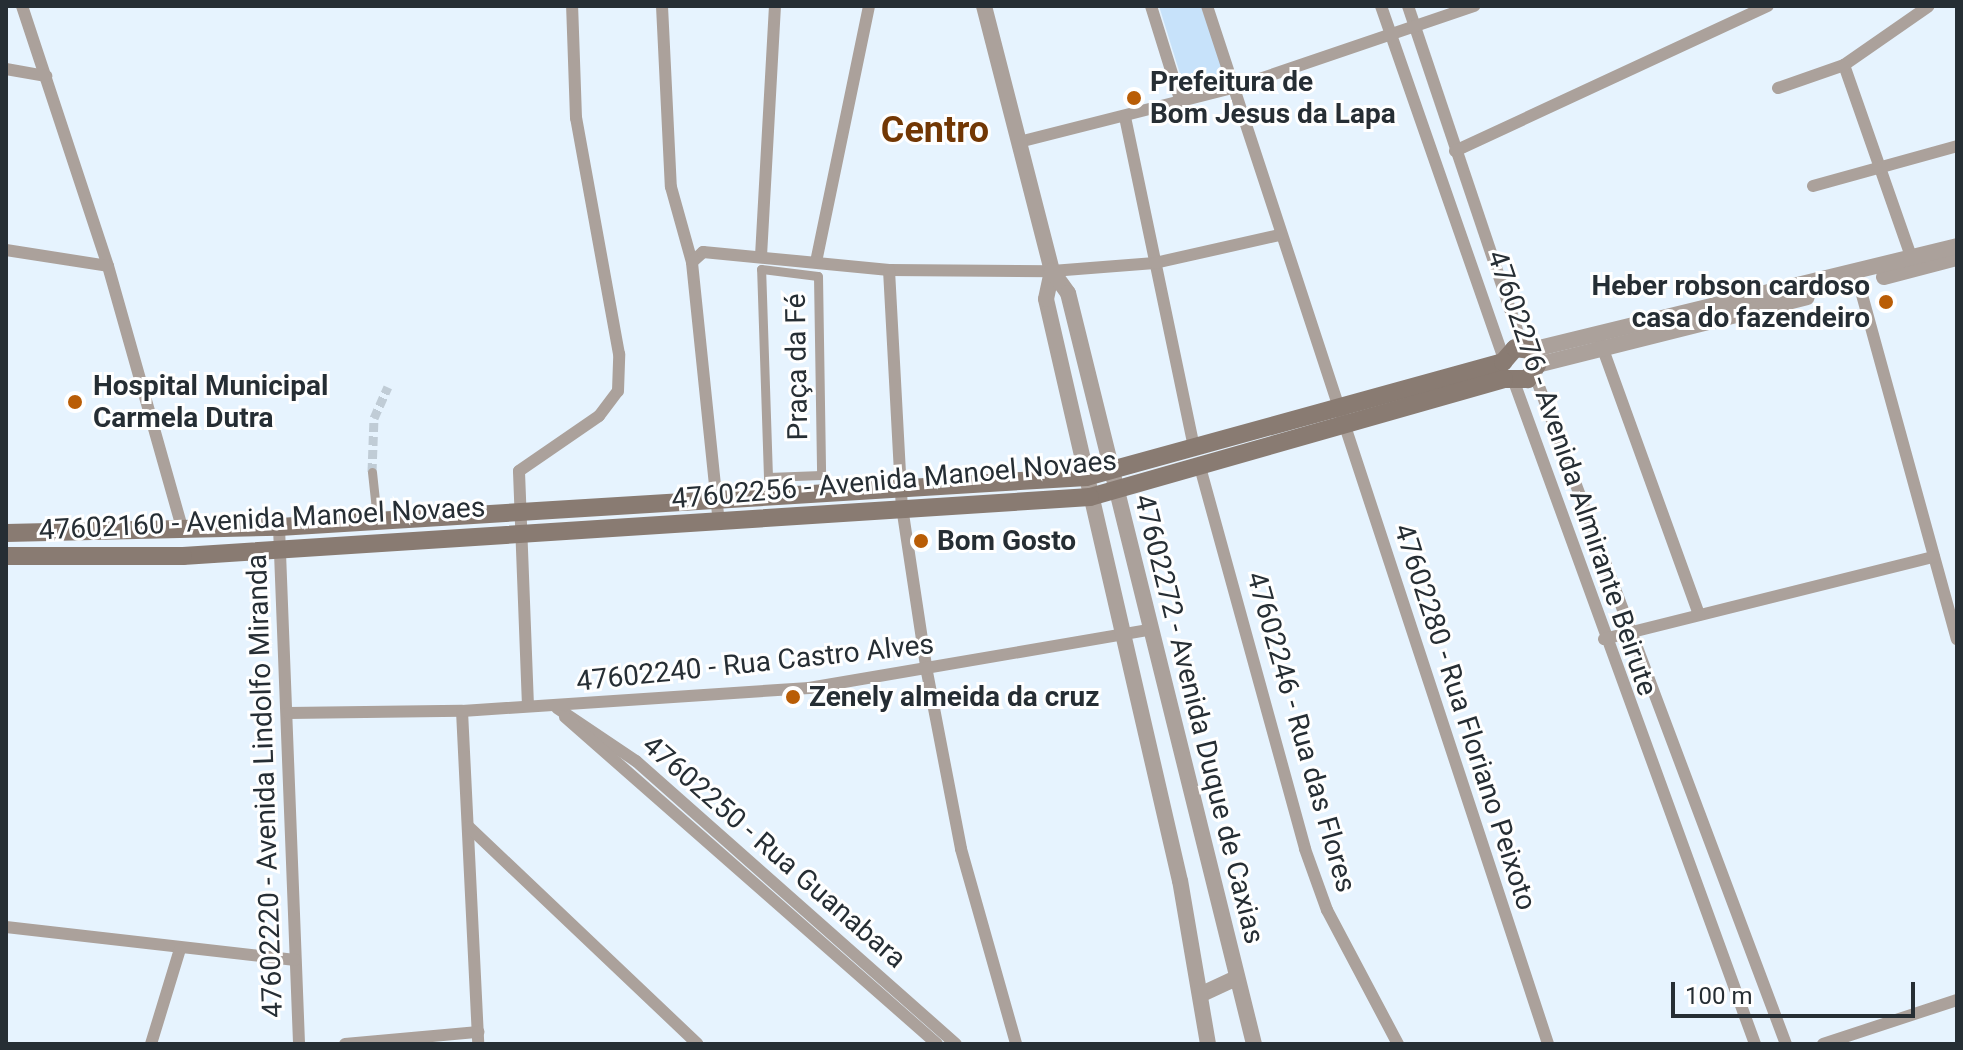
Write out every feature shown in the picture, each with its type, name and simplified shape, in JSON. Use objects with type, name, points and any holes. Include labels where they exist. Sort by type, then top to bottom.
[{"type":"main road","name":"47602256 - Avenida Manoel Novaes","points":[[6,533],[279,527],[719,500],[1090,497],[1116,493],[1342,424],[1420,394],[1521,364]]},
{"type":"main road","name":"47602256 - Avenida Manoel Novaes","points":[[520,535],[719,524],[902,498],[1086,477],[1111,473],[1337,405],[1420,394]]},
{"type":"main road","name":"47602160 - Avenida Manoel Novaes","points":[[6,556],[280,549],[520,535]]},
{"type":"street","points":[[22,6],[108,266],[183,531]]},
{"type":"street","points":[[528,706],[517,512],[519,471],[599,416],[618,391],[619,354],[578,133],[572,6]]},
{"type":"street","points":[[662,6],[671,187],[692,262],[719,500],[719,524]]},
{"type":"street","points":[[761,256],[775,6]]},
{"type":"street","points":[[816,262],[869,6]]},
{"type":"street","name":"47602272 - Avenida Duque de Caxias","points":[[984,6],[1052,271],[1068,293],[1254,1044]]},
{"type":"street","points":[[1151,6],[1180,99]]},
{"type":"street","name":"47602280 - Rua Floriano Peixoto","points":[[1207,6],[1279,235],[1548,1044]]},
{"type":"street","name":"47602276 - Avenida Almirante Beirute","points":[[1381,6],[1521,364],[1604,639],[1721,944],[1755,1044]]},
{"type":"street","points":[[1408,6],[1521,364],[1632,630],[1786,1044]]},
{"type":"street","points":[[1019,142],[1233,88],[1392,38],[1474,6]]},
{"type":"street","points":[[1455,151],[1768,6]]},
{"type":"street","points":[[1778,88],[1844,65],[1929,6]]},
{"type":"street","points":[[1844,65],[1914,263]]},
{"type":"street","points":[[6,69],[46,76]]},
{"type":"street","points":[[1125,117],[1194,448]]},
{"type":"street","points":[[1813,186],[1957,146]]},
{"type":"street","points":[[692,262],[703,252],[889,270],[1052,271],[1155,263],[1279,235]]},
{"type":"street","points":[[1521,364],[1914,263],[1957,246]]},
{"type":"street","points":[[6,250],[108,266]]},
{"type":"street","points":[[1914,263],[1957,258]]},
{"type":"street","name":"Praça da Fé","points":[[761,269],[769,270],[818,276],[821,475],[768,477],[761,269]]},
{"type":"street","points":[[889,270],[902,498],[927,672],[961,849],[1016,1044]]},
{"type":"street","name":"47602272 - Avenida Duque de Caxias","points":[[1052,271],[1046,299],[1204,993],[1208,1044]]},
{"type":"street","points":[[1858,278],[1957,639]]},
{"type":"street","points":[[1600,343],[1699,615]]},
{"type":"street","name":"47602246 - Rua das Flores","points":[[1200,467],[1305,849],[1327,910],[1398,1044]]},
{"type":"street","points":[[372,472],[377,519]]},
{"type":"street","name":"47602220 - Avenida Lindolfo Miranda","points":[[279,527],[299,1044]]},
{"type":"street","points":[[1604,639],[1934,557]]},
{"type":"street","name":"47602240 - Rua Castro Alves","points":[[288,713],[462,711],[554,706],[927,672],[1150,630]]},
{"type":"street","points":[[554,706],[937,1044]]},
{"type":"street","name":"47602250 - Rua Guanabara","points":[[554,706],[626,753],[956,1044]]},
{"type":"street","points":[[345,1044],[478,1038],[462,711]]},
{"type":"street","points":[[469,827],[698,1044]]},
{"type":"street","points":[[6,927],[295,960]]},
{"type":"street","points":[[1721,944],[1746,935]]},
{"type":"street","points":[[151,1044],[180,949]]},
{"type":"street","points":[[1204,993],[1236,978]]},
{"type":"street","points":[[1823,1044],[1957,1000]]},
{"type":"shaded area","points":[[1159,6],[1201,6],[1226,76],[1185,90]]},
{"type":"tunnel","points":[[372,472],[374,418],[388,387]]},
{"type":"place","name":"Prefeitura de Bom Jesus da Lapa","points":[[1134,98]]},
{"type":"place","name":"Heber robson cardoso casa do fazendeiro","points":[[1886,302]]},
{"type":"place","name":"Hospital Municipal Carmela Dutra","points":[[75,402]]},
{"type":"place","name":"Bom Gosto","points":[[921,541]]},
{"type":"place","name":"Zenely almeida da cruz","points":[[793,697]]},
{"type":"district","name":"Centro","points":[[935,131]]}]
